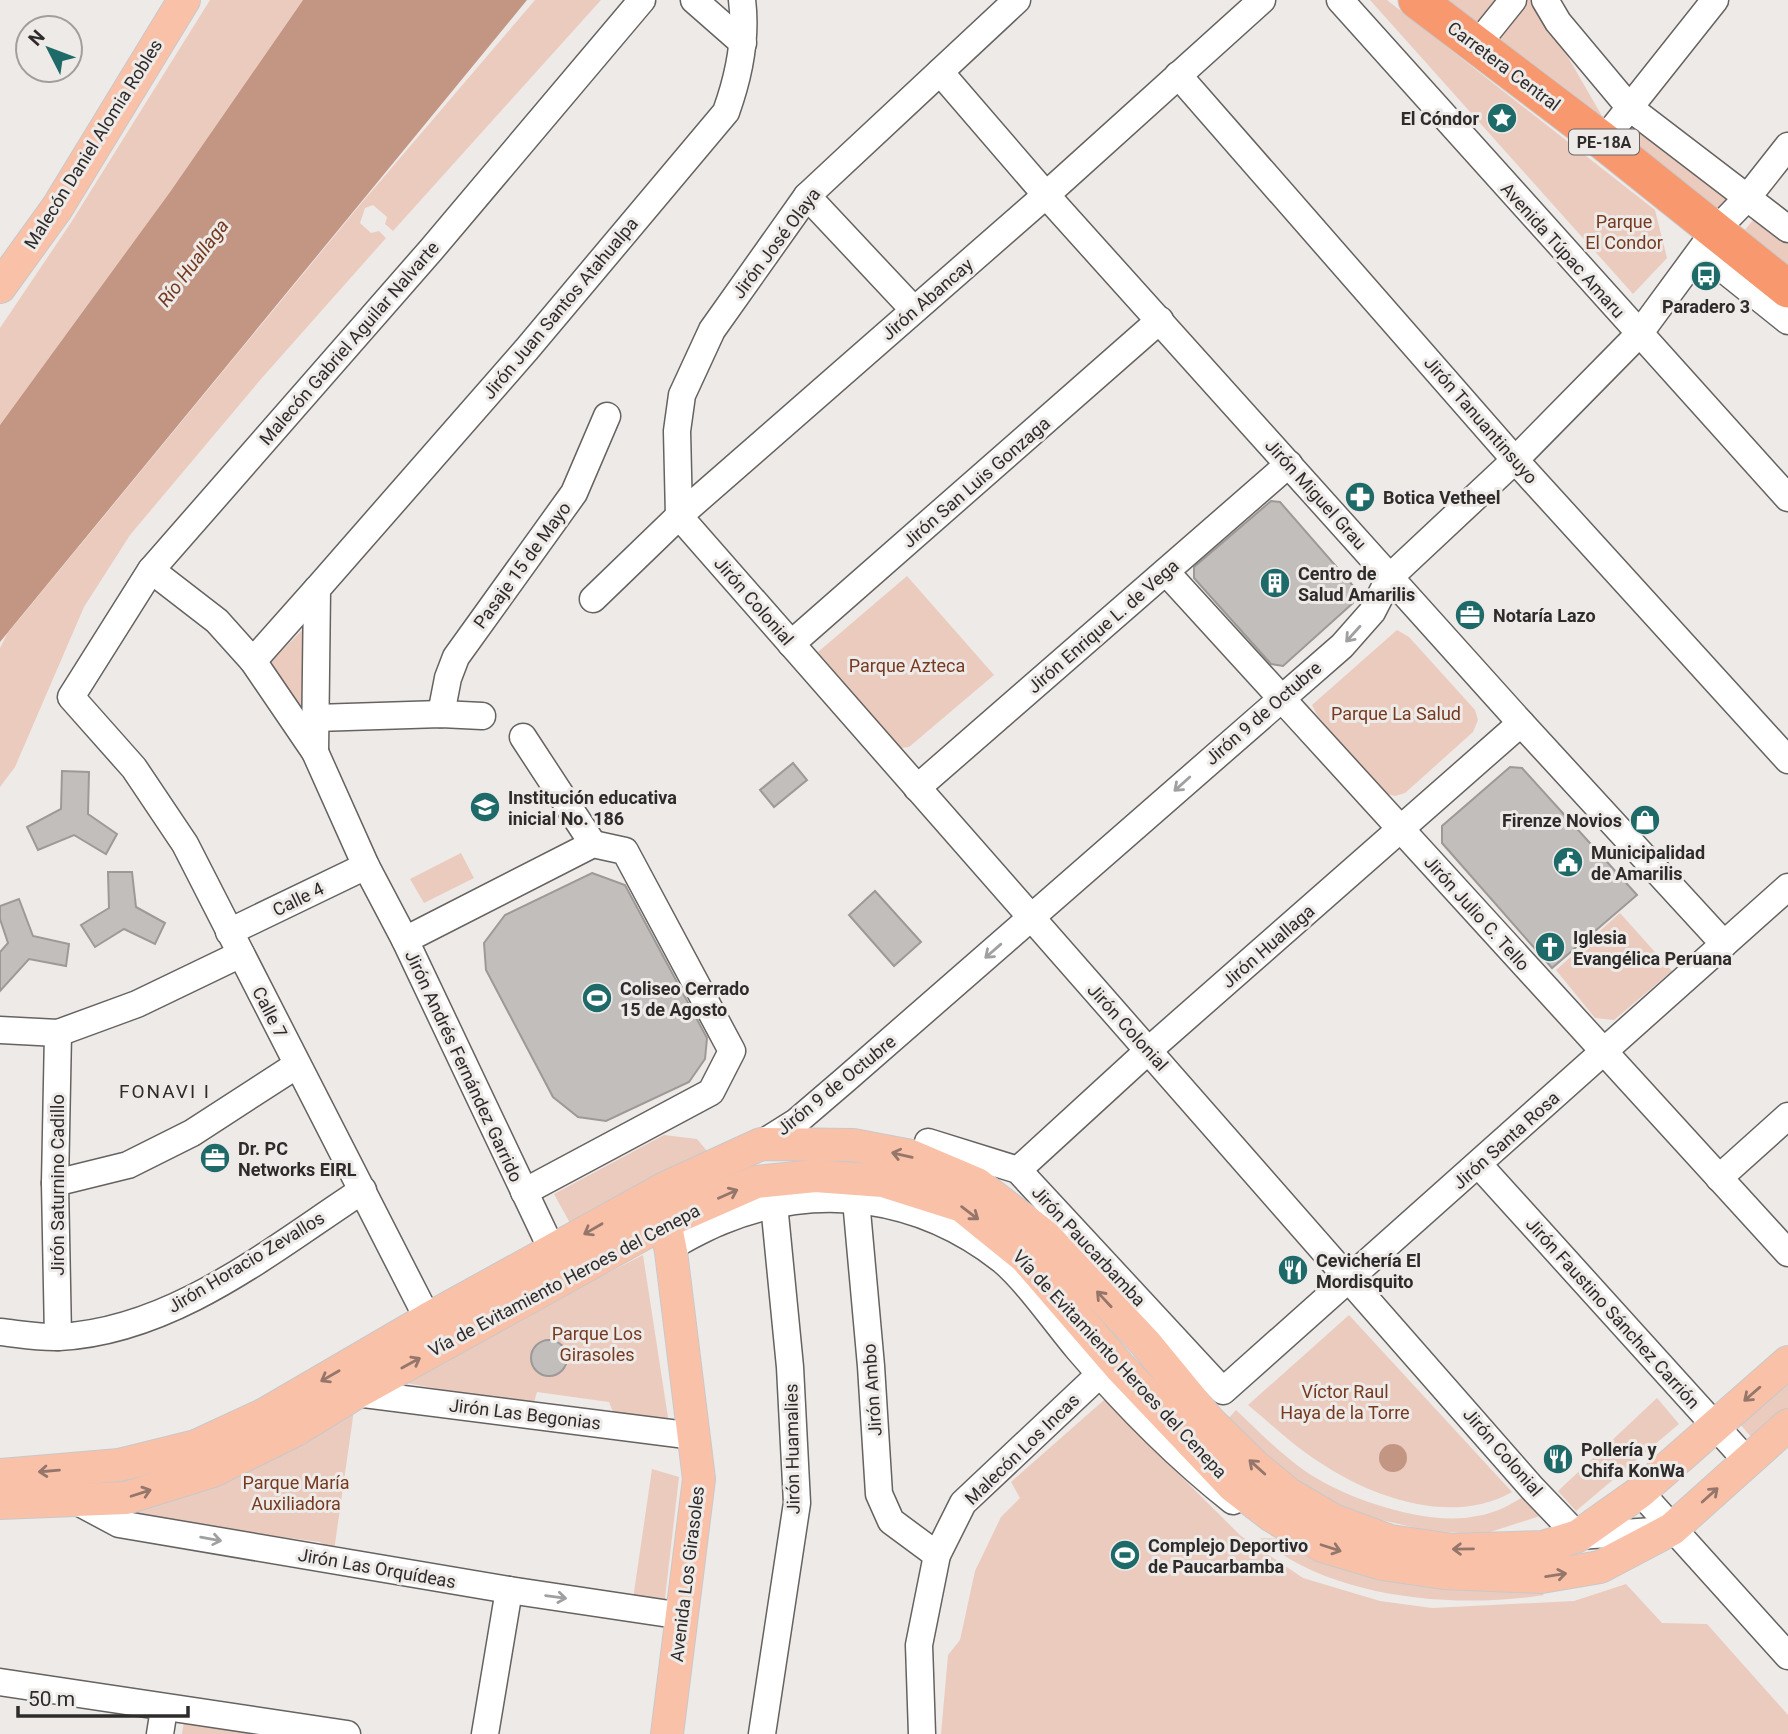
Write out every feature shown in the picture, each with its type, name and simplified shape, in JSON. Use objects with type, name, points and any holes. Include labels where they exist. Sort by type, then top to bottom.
[{"type":"highway","name":"Carretera Central","points":[[1417,0],[1603,141],[1708,242],[1788,289]]},
{"type":"main road","name":"Malecón Daniel Alomia Robles","points":[[0,287],[57,208],[184,0]]},
{"type":"main road","name":"Vía de Evitamiento Heroes del Cenepa","points":[[0,1503],[126,1498],[213,1471],[296,1430],[356,1393],[435,1332],[553,1252],[662,1222],[761,1144],[852,1145],[911,1156],[977,1184],[1045,1236],[1146,1345],[1210,1422],[1255,1466],[1289,1494],[1333,1520],[1390,1541],[1453,1550],[1543,1547],[1578,1536],[1640,1492],[1788,1362]]},
{"type":"main road","name":"Vía de Evitamiento Heroes del Cenepa","points":[[0,1475],[119,1465],[196,1446],[662,1222],[756,1182],[815,1175],[883,1181],[962,1206],[1025,1257],[1121,1368],[1233,1486],[1322,1546],[1382,1564],[1444,1573],[1541,1577],[1600,1567],[1672,1529],[1788,1425]]},
{"type":"main road","name":"Avenida Los Girasoles","points":[[662,1222],[699,1479],[667,1734]]},
{"type":"street","name":"Malecón Gabriel Aguilar Nalvarte","points":[[71,697],[151,570],[431,250],[642,0]]},
{"type":"street","points":[[694,0],[743,44]]},
{"type":"street","name":"Jirón Juan Santos Atahualpa","points":[[253,660],[527,349],[726,112],[738,77],[743,44],[742,0]]},
{"type":"street","name":"Jirón José Olaya","points":[[679,516],[677,430],[682,395],[712,330],[807,196],[1017,0]]},
{"type":"street","name":"Jirón Abancay","points":[[593,599],[679,516],[1046,195],[1262,0]]},
{"type":"street","name":"Avenida Túpac Amaru","points":[[1340,0],[1788,498]]},
{"type":"street","points":[[1476,46],[1513,0]]},
{"type":"street","points":[[1545,0],[1558,22],[1630,108],[1788,229]]},
{"type":"street","points":[[1603,141],[1715,0]]},
{"type":"street","name":"Jirón Miguel Grau","points":[[940,72],[1046,195],[1521,723],[1724,944]]},
{"type":"street","name":"Jirón Tanuantinsuyo","points":[[1178,75],[1515,460],[1788,760]]},
{"type":"street","name":"Jirón 9 de Octubre","points":[[761,1144],[810,1111],[1281,696],[1342,646],[1372,612],[1390,577],[1515,460],[1639,334],[1708,242],[1788,146]]},
{"type":"street","points":[[807,196],[914,310]]},
{"type":"street","points":[[1708,242],[1788,321]]},
{"type":"street","name":"Jirón San Luis Gonzaga","points":[[791,644],[1160,320]]},
{"type":"street","name":"Pasaje 15 de Mayo","points":[[441,714],[448,678],[456,657],[574,493],[607,415]]},
{"type":"street","name":"Jirón Enrique L. de Vega","points":[[917,788],[1289,464]]},
{"type":"street","name":"Jirón Colonial","points":[[679,516],[1350,1277],[1532,1488],[1578,1536]]},
{"type":"street","name":"Jirón Andrés Fernández Garrido","points":[[151,570],[217,621],[253,660],[315,752],[366,866],[405,940],[553,1252]]},
{"type":"street","name":"Jirón Julio C. Tello","points":[[1166,572],[1788,1253]]},
{"type":"street","points":[[315,752],[317,589]]},
{"type":"street","name":"Calle 7","points":[[71,697],[134,768],[184,844],[435,1332]]},
{"type":"street","points":[[316,718],[441,714],[482,716]]},
{"type":"street","name":"Jirón Huallaga","points":[[1018,1170],[1149,1050],[1521,723]]},
{"type":"street","points":[[523,737],[593,844]]},
{"type":"street","name":"Jirón Andrés Fernández Garrido","points":[[405,940],[593,844],[625,850],[732,1051],[711,1092],[524,1192]]},
{"type":"street","name":"Calle 4","points":[[58,1033],[137,1004],[366,866]]},
{"type":"street","name":"Jirón Santa Rosa","points":[[1223,1391],[1788,887]]},
{"type":"street","points":[[0,1030],[58,1033]]},
{"type":"street","name":"Jirón Saturnino Cadillo","points":[[58,1033],[55,1183],[58,1337]]},
{"type":"street","points":[[55,1183],[128,1165],[192,1133],[297,1065]]},
{"type":"street","points":[[1719,1178],[1788,1116]]},
{"type":"street","name":"Jirón Paucarbamba","points":[[928,1142],[1018,1170],[1223,1391]]},
{"type":"street","name":"Jirón Faustino Sánchez Carrión","points":[[1479,1165],[1747,1461]]},
{"type":"street","name":"Jirón Horacio Zevallos","points":[[0,1332],[58,1337],[118,1326],[163,1312],[209,1289],[363,1190]]},
{"type":"street","points":[[662,1222],[722,1220],[774,1204],[827,1197],[906,1208],[942,1222],[1004,1262],[1100,1374],[1197,1474],[1254,1517],[1294,1529]]},
{"type":"street","name":"Jirón Ambo","points":[[856,1200],[872,1366],[879,1494],[891,1521],[910,1538],[937,1555]]},
{"type":"street","name":"Jirón Huamalies","points":[[762,1734],[797,1503],[790,1367],[774,1204]]},
{"type":"street","name":"Malecón Los Incas","points":[[922,1734],[919,1644],[937,1555],[963,1503],[1100,1374]]},
{"type":"street","name":"Jirón Las Begonias","points":[[356,1393],[694,1436]]},
{"type":"street","points":[[1640,1492],[1788,1656]]},
{"type":"street","name":"Jirón Las Orquídeas","points":[[76,1501],[119,1524],[509,1590],[683,1616]]},
{"type":"street","points":[[1578,1536],[1672,1529]]},
{"type":"street","points":[[485,1734],[509,1590]]},
{"type":"street","points":[[0,1682],[162,1721],[347,1734]]},
{"type":"green space","points":[[210,0],[303,0],[170,192],[0,425],[0,328],[72,221]]},
{"type":"green space","points":[[535,0],[601,0],[393,231],[385,224],[387,217],[373,205],[365,208],[360,223],[371,233],[379,231],[386,238],[261,379],[130,535],[84,607],[15,767],[0,787],[0,648],[7,634],[359,206]]},
{"type":"green space","name":"Parque El Condor","points":[[1370,0],[1387,0],[1655,210],[1667,258],[1633,294]]},
{"type":"green space","points":[[1445,0],[1499,0],[1479,25]]},
{"type":"green space","points":[[1527,0],[1535,0],[1602,116],[1500,39]]},
{"type":"green space","points":[[1632,123],[1731,201],[1717,217],[1622,135]]},
{"type":"green space","points":[[1754,219],[1788,244],[1788,277],[1739,237]]},
{"type":"green space","name":"Parque Azteca","points":[[907,576],[994,675],[909,747],[900,748],[818,652]]},
{"type":"green space","points":[[309,623],[300,716],[268,665]]},
{"type":"green space","name":"Parque La Salud","points":[[1397,630],[1409,637],[1475,710],[1478,720],[1473,732],[1405,793],[1395,796],[1384,793],[1317,715],[1312,705]]},
{"type":"green space","points":[[461,853],[474,878],[424,903],[410,879]]},
{"type":"green space","points":[[1620,913],[1672,971],[1614,1020],[1595,1018],[1556,970]]},
{"type":"green space","points":[[664,1135],[697,1139],[707,1151],[570,1223],[554,1194]]},
{"type":"green space","name":"Parque Los Girasoles","points":[[643,1255],[669,1424],[616,1419],[609,1402],[537,1392],[533,1406],[395,1381]]},
{"type":"green space","name":"Víctor Raul Haya de la Torre","points":[[1349,1315],[1512,1492],[1489,1502],[1465,1507],[1439,1507],[1388,1496],[1364,1487],[1319,1462],[1248,1405]]},
{"type":"green space","points":[[1788,1377],[1788,1408],[1753,1439],[1738,1422]]},
{"type":"green space","points":[[1657,1398],[1679,1424],[1576,1511],[1558,1491]]},
{"type":"green space","name":"Complejo Deportivo de Paucarbamba","points":[[1104,1400],[1241,1536],[1303,1578],[1380,1601],[1432,1608],[1574,1601],[1626,1584],[1662,1623],[1707,1624],[1788,1715],[1788,1734],[941,1734],[948,1655],[960,1640],[975,1571],[1001,1517],[1020,1498],[1011,1482]]},
{"type":"green space","name":"Parque María Auxiliadora","points":[[354,1410],[334,1551],[320,1542],[119,1515]]},
{"type":"green space","points":[[1236,1410],[1308,1473],[1345,1493],[1367,1501],[1413,1514],[1458,1518],[1490,1513],[1526,1495],[1540,1516],[1481,1535],[1425,1530],[1351,1513],[1312,1494],[1225,1422]]},
{"type":"green space","points":[[652,1469],[679,1477],[664,1607],[633,1599]]},
{"type":"green space","points":[[1260,1538],[1291,1539],[1314,1559],[1376,1578],[1483,1591],[1540,1590],[1544,1595],[1472,1601],[1395,1595],[1322,1575],[1289,1559]]},
{"type":"green space","points":[[184,1721],[266,1734],[182,1734]]},
{"type":"water","name":"Río Huallaga","points":[[303,0],[527,0],[0,642],[0,425],[170,192]]},
{"type":"water","points":[[1393,1444],[1403,1448],[1407,1458],[1403,1468],[1393,1472],[1383,1468],[1379,1458],[1383,1448]]},
{"type":"building","name":"Centro de Salud Amarilis","points":[[1271,501],[1280,502],[1355,588],[1353,603],[1283,666],[1271,664],[1194,578],[1194,567]]},
{"type":"building","points":[[793,763],[807,780],[774,807],[760,790]]},
{"type":"building","name":"Municipalidad de Amarilis","points":[[1510,767],[1522,768],[1637,895],[1552,968],[1442,843],[1442,826]]},
{"type":"building","points":[[62,771],[89,772],[88,814],[117,834],[106,854],[74,835],[38,850],[27,827],[61,809]]},
{"type":"building","points":[[108,872],[132,872],[136,907],[165,923],[155,944],[124,929],[95,947],[81,925],[109,908]]},
{"type":"building","name":"Coliseo Cerrado 15 de Agosto","points":[[592,873],[625,885],[707,1038],[705,1059],[689,1082],[606,1121],[578,1117],[553,1097],[486,970],[484,943],[505,915]]},
{"type":"building","points":[[875,891],[921,942],[894,966],[849,915]]},
{"type":"building","points":[[19,899],[33,936],[69,944],[66,966],[29,959],[0,991],[0,952],[8,943],[0,919],[0,906]]},
{"type":"building","points":[[549,1340],[561,1346],[567,1358],[561,1370],[549,1376],[537,1370],[531,1358],[537,1346]]},
{"type":"place","name":"El Cóndor","points":[[1502,118]]},
{"type":"place","name":"Paradero 3","points":[[1706,276]]},
{"type":"place","name":"Botica Vetheel","points":[[1360,497]]},
{"type":"place","name":"Centro de Salud Amarilis","points":[[1275,583]]},
{"type":"place","name":"Notaría Lazo","points":[[1470,615]]},
{"type":"place","name":"Institución educativa inicial No. 186","points":[[485,807]]},
{"type":"place","name":"Firenze Novios","points":[[1645,820]]},
{"type":"place","name":"Municipalidad de Amarilis","points":[[1568,862]]},
{"type":"place","name":"Iglesia Evangélica Peruana","points":[[1550,947]]},
{"type":"place","name":"Coliseo Cerrado 15 de Agosto","points":[[597,998]]},
{"type":"place","name":"Dr. PC Networks EIRL","points":[[215,1158]]},
{"type":"place","name":"Cevichería El Mordisquito","points":[[1293,1270]]},
{"type":"place","name":"Pollería y Chifa KonWa","points":[[1558,1459]]},
{"type":"place","name":"Complejo Deportivo de Paucarbamba","points":[[1125,1555]]},
{"type":"district","name":"FONAVI I","points":[[165,1091]]}]
